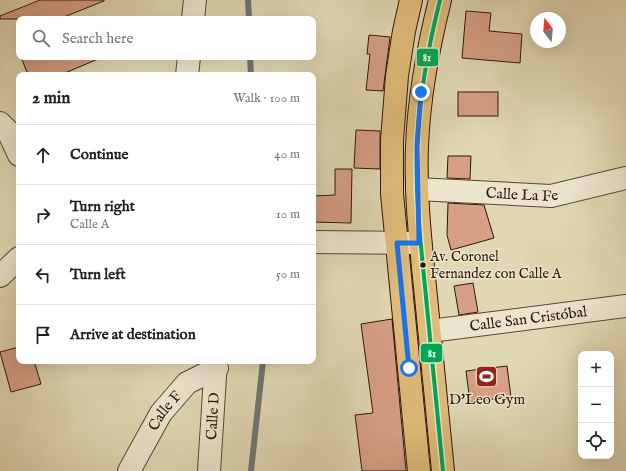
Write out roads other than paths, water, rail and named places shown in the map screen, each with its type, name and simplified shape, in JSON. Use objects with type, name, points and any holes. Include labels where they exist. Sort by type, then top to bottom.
[{"type":"main road","points":[[411,0],[404,31],[397,76],[392,140],[392,194],[419,471]]},
{"type":"main road","points":[[440,0],[429,43],[421,92],[417,146],[417,189],[419,243],[430,331],[443,471]]},
{"type":"street","points":[[193,16],[195,0]]},
{"type":"street","points":[[187,72],[189,60]]},
{"type":"street","points":[[0,123],[8,131],[16,148]]},
{"type":"street","name":"Calle La Fe","points":[[417,189],[551,196],[626,178]]},
{"type":"street","points":[[316,242],[419,243]]},
{"type":"street","points":[[0,276],[16,261]]},
{"type":"street","name":"Calle San Cristóbal","points":[[430,331],[626,306]]},
{"type":"street","name":"Calle F","points":[[129,471],[161,413],[187,383],[216,364]]},
{"type":"street","name":"Calle D","points":[[209,471],[216,364]]},
{"type":"waterway","points":[[248,0],[249,16]]},
{"type":"waterway","points":[[250,60],[251,72]]},
{"type":"waterway","points":[[251,471],[263,364]]},
{"type":"place","name":"Av. Coronel Fernandez con Calle A","points":[[423,265]]},
{"type":"place","name":"D'Leo Gym","points":[[487,376]]}]
